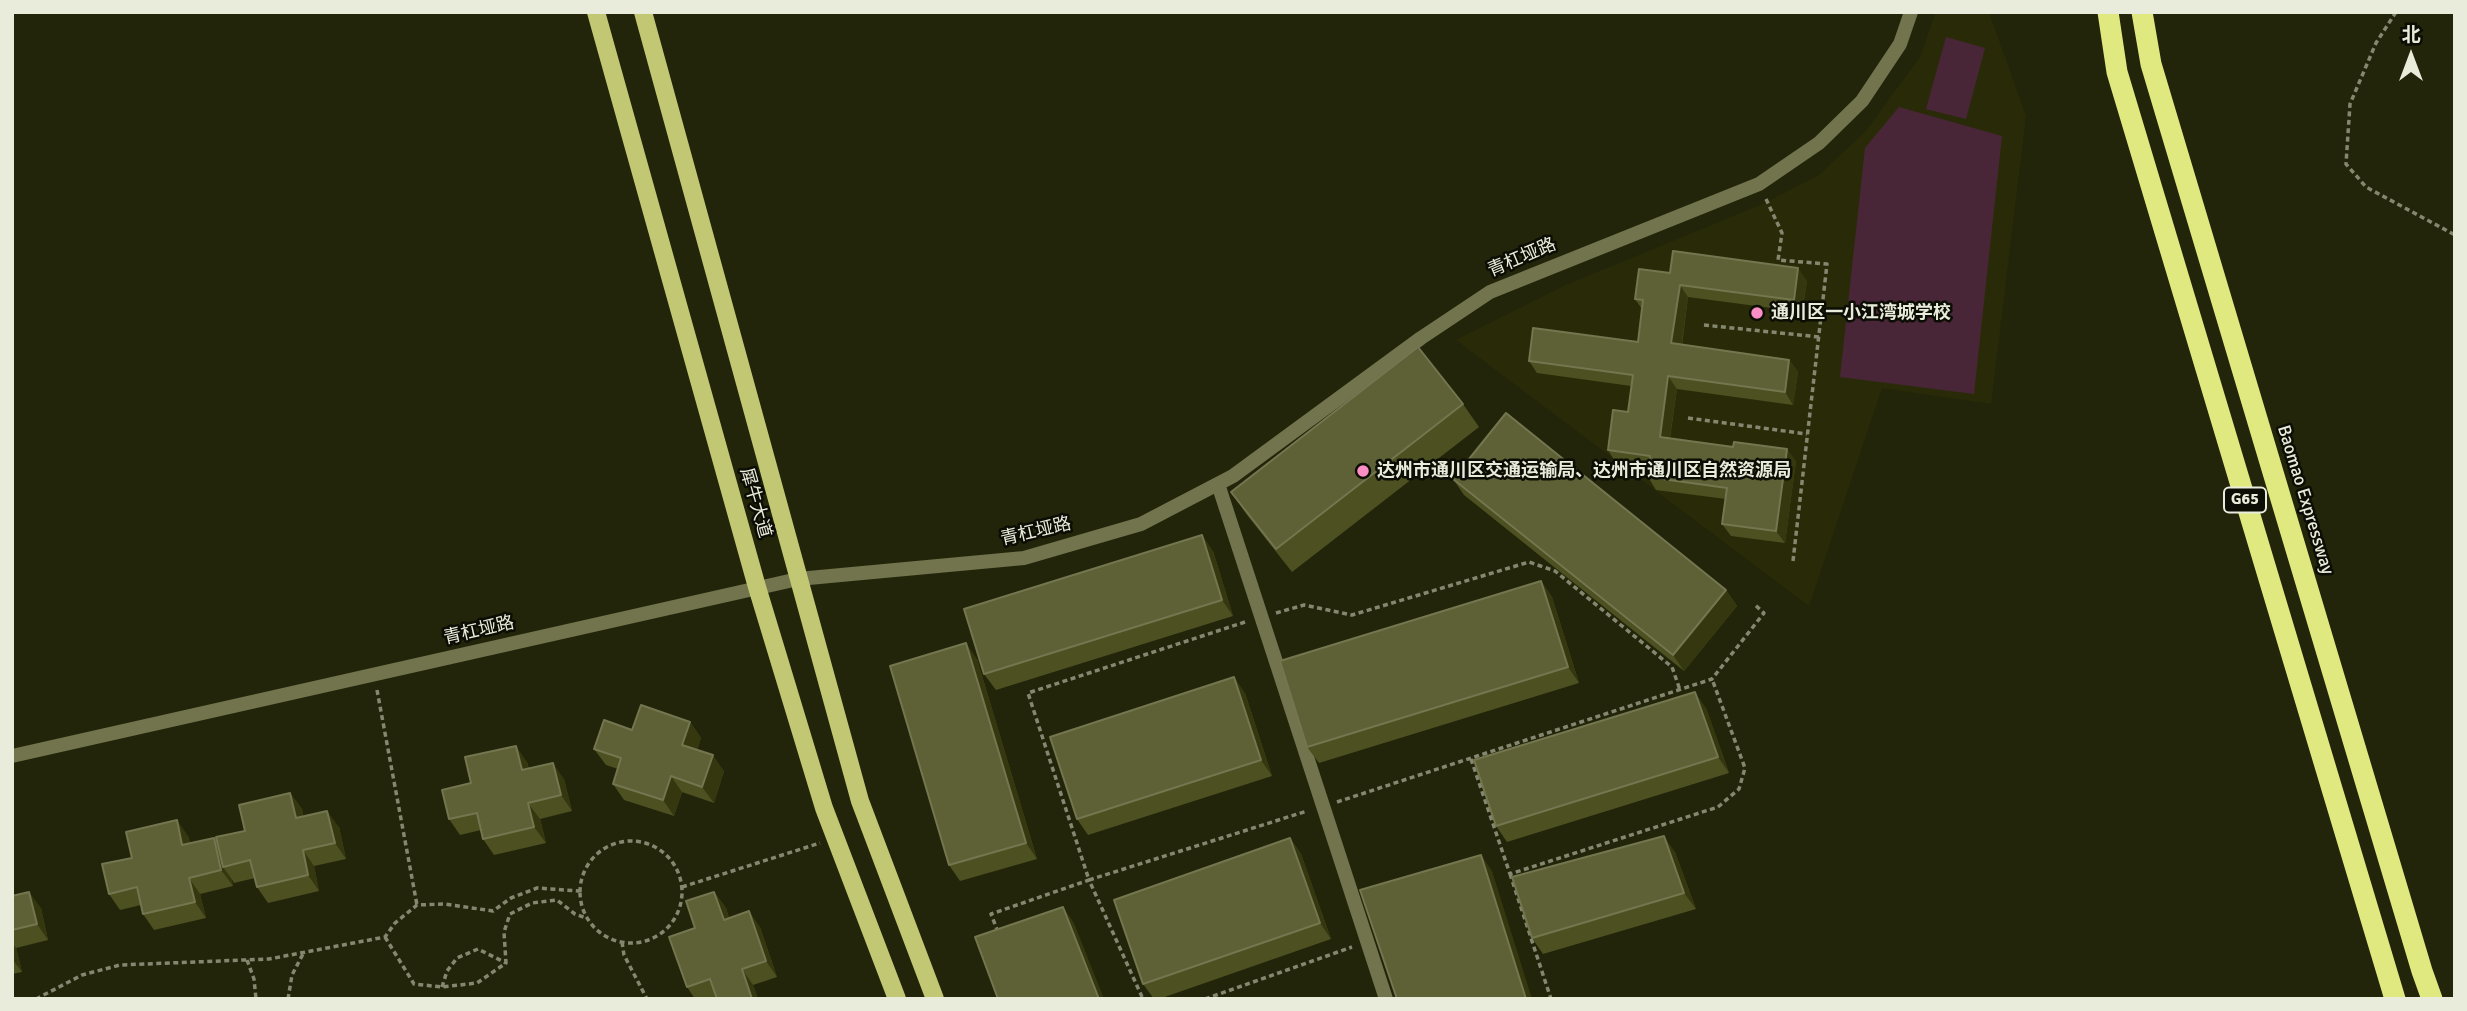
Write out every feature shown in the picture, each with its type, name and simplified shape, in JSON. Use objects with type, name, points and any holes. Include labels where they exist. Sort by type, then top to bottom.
[{"type":"highway","name":"G65","points":[[2108,12],[2117,72],[2393,992]]},
{"type":"highway","name":"Baomao Expressway","points":[[2142,12],[2151,64],[2432,999]]},
{"type":"main road","name":"犀牛大道","points":[[596,12],[757,587],[824,808],[897,999]]},
{"type":"main road","name":"犀牛大道","points":[[643,12],[860,801],[934,999]]},
{"type":"street","name":"青杠垭路","points":[[12,755],[757,587],[798,579],[1024,558],[1141,524],[1233,476],[1421,338],[1490,292],[1759,184],[1819,143],[1862,101],[1900,44],[1911,12]]},
{"type":"street","points":[[1218,484],[1386,999]]},
{"type":"path","points":[[2396,12],[2376,43],[2350,104],[2346,164],[2366,187],[2455,235]]},
{"type":"path","points":[[1759,184],[1782,233],[1778,260],[1827,264],[1793,561]]},
{"type":"path","points":[[1704,325],[1819,337]]},
{"type":"path","points":[[1688,418],[1808,434]]},
{"type":"path","points":[[1261,617],[1304,605],[1352,615],[1529,562],[1555,571],[1672,667],[1680,690]]},
{"type":"path","points":[[374,674],[417,905]]},
{"type":"path","points":[[1510,874],[1718,807],[1739,789],[1745,768],[1712,679]]},
{"type":"path","points":[[1471,758],[1551,999]]},
{"type":"path","points":[[682,887],[836,838]]},
{"type":"path","points":[[637,841],[654,846],[668,856],[677,870],[682,887],[681,903],[675,919],[664,931],[649,940],[633,943],[601,934],[587,918],[579,891],[582,874],[591,859],[604,848],[620,842],[637,841]]},
{"type":"path","points":[[1000,938],[991,914],[1089,880],[1143,999]]},
{"type":"path","points":[[36,999],[82,975],[120,965],[269,960],[385,937],[395,923],[417,905],[445,904],[493,911],[511,898],[537,888],[579,891]]},
{"type":"path","points":[[506,963],[503,932],[510,914],[532,903],[556,900],[575,914],[587,918]]},
{"type":"path","points":[[385,937],[414,984],[442,987],[477,983],[506,963]]},
{"type":"path","points":[[622,942],[624,955],[647,999]]},
{"type":"path","points":[[1205,999],[1367,942]]},
{"type":"path","points":[[442,987],[447,971],[457,958],[478,949],[506,963]]},
{"type":"path","points":[[288,999],[292,975],[304,952]]},
{"type":"path","points":[[247,960],[254,979],[256,999]]},
{"type":"shaded area","name":"通川区一小江湾城学校","points":[[1936,12],[1989,12],[2026,116],[1991,404],[1882,388],[1809,606],[1456,340],[1566,285],[1765,203],[1819,175],[1866,131],[1920,57]]},
{"type":"shaded area","points":[[1946,37],[1985,48],[1966,119],[1926,109]]},
{"type":"shaded area","points":[[1899,107],[2002,136],[1974,394],[1840,377],[1865,148]]},
{"type":"building","points":[[1673,251],[1798,268],[1794,300],[1680,285],[1671,343],[1789,360],[1785,392],[1668,376],[1660,437],[1733,447],[1734,442],[1787,449],[1776,531],[1722,524],[1727,488],[1648,477],[1650,456],[1608,450],[1613,410],[1628,412],[1633,375],[1529,361],[1533,328],[1638,342],[1643,300],[1635,299],[1639,269],[1670,273]]},
{"type":"building","name":"达州市通川区交通运输局、达州市通川区自然资源局","points":[[1418,347],[1463,404],[1276,549],[1231,492]]},
{"type":"building","points":[[1506,413],[1726,590],[1673,655],[1453,479]]},
{"type":"building","points":[[1202,535],[1222,600],[984,674],[964,609]]},
{"type":"building","points":[[1541,581],[1568,667],[1307,747],[1280,661]]},
{"type":"building","points":[[966,643],[1026,843],[949,865],[890,666]]},
{"type":"building","points":[[1234,677],[1261,760],[1077,819],[1050,737]]},
{"type":"building","points":[[1695,692],[1718,757],[1496,826],[1474,760]]},
{"type":"building","points":[[641,705],[690,722],[682,745],[713,755],[702,787],[671,776],[663,800],[613,784],[621,758],[594,749],[604,720],[632,730]]},
{"type":"building","points":[[516,746],[522,770],[553,763],[561,795],[528,803],[534,827],[483,839],[477,813],[449,819],[442,790],[471,783],[465,757]]},
{"type":"building","points":[[290,793],[296,818],[327,811],[335,843],[303,850],[308,875],[257,887],[250,860],[223,867],[216,837],[245,831],[239,805]]},
{"type":"building","points":[[177,820],[182,845],[214,838],[221,870],[189,878],[195,902],[143,914],[137,887],[109,894],[102,864],[132,858],[126,832]]},
{"type":"building","points":[[1664,836],[1684,893],[1532,938],[1512,877]]},
{"type":"building","points":[[1290,838],[1320,923],[1143,984],[1114,900]]},
{"type":"building","points":[[1481,855],[1526,999],[1397,999],[1360,890]]},
{"type":"building","points":[[29,892],[37,924],[12,930],[12,896]]},
{"type":"building","points":[[714,892],[724,920],[749,911],[766,961],[742,969],[752,999],[717,999],[710,979],[687,987],[669,937],[695,928],[686,901]]},
{"type":"building","points":[[1063,907],[1099,999],[998,999],[975,937]]},
{"type":"place","name":"通川区一小江湾城学校","points":[[1757,313]]},
{"type":"place","name":"达州市通川区交通运输局、达州市通川区自然资源局","points":[[1363,471]]}]
